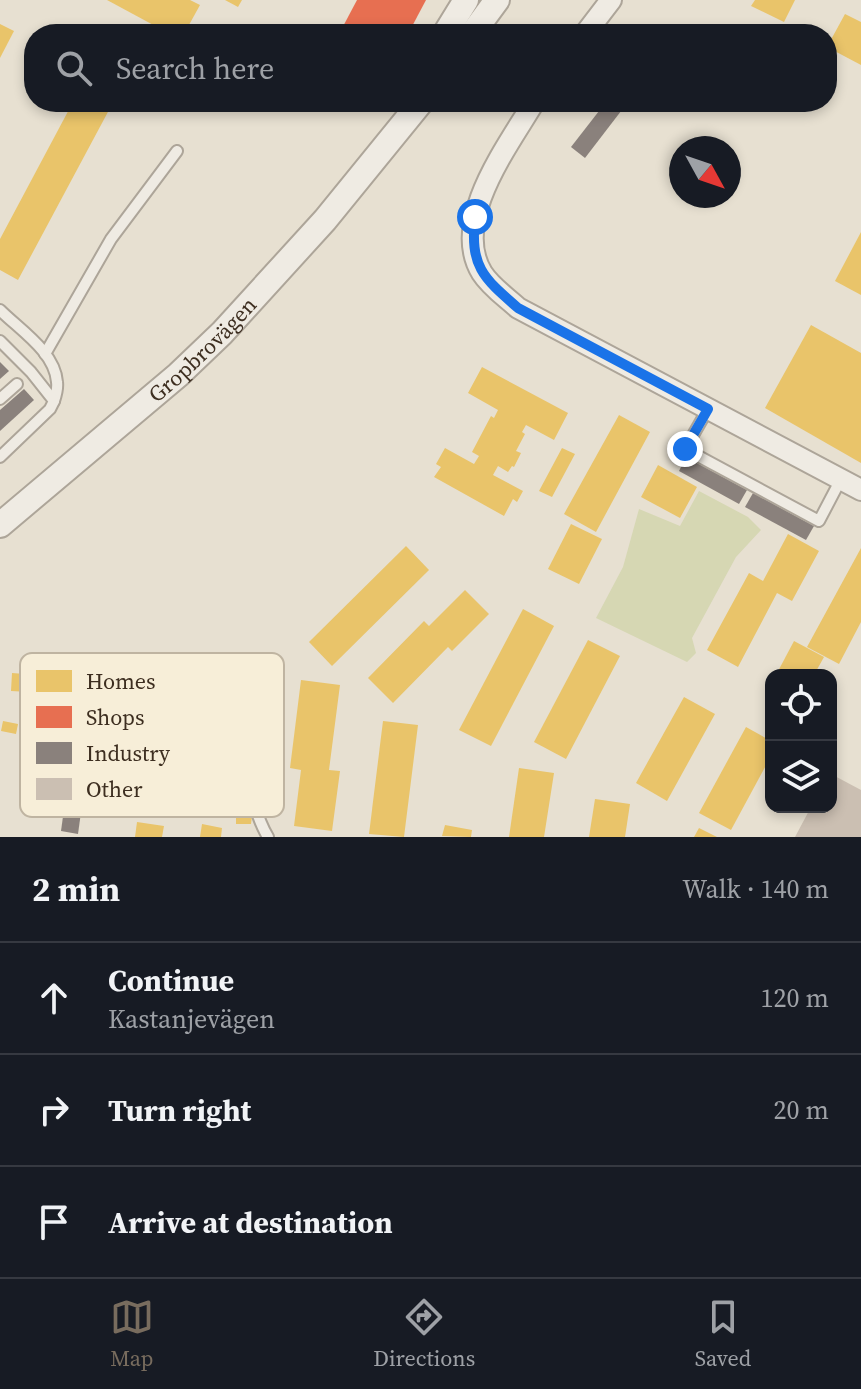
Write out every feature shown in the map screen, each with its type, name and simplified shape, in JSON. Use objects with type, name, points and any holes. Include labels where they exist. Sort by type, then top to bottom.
[{"type":"street","points":[[451,24],[466,0]]},
{"type":"street","points":[[479,24],[497,0]]},
{"type":"street","points":[[593,24],[611,0]]},
{"type":"street","name":"Gropbrovägen","points":[[325,220],[396,112]]},
{"type":"street","name":"Gropbrovägen","points":[[0,525],[178,375],[222,333],[325,220],[413,112]]},
{"type":"street","points":[[528,112],[485,185],[475,217],[472,240],[483,274],[518,308],[861,490]]},
{"type":"street","name":"Gropbrovägen","points":[[0,509],[69,467]]},
{"type":"lane","points":[[45,354],[111,239],[177,151]]},
{"type":"lane","points":[[0,310],[45,354],[56,374],[58,386],[50,409],[0,457]]},
{"type":"lane","points":[[0,341],[54,401]]},
{"type":"lane","points":[[0,399],[17,384]]},
{"type":"lane","points":[[708,409],[685,449],[819,521],[841,479]]},
{"type":"lane","points":[[258,817],[268,837]]},
{"type":"green space","points":[[699,491],[748,517],[761,530],[736,557],[692,638],[696,653],[687,662],[596,618],[623,567],[639,509],[680,526]]},
{"type":"building: Homes","points":[[107,0],[190,0],[200,5],[190,24],[151,24]]},
{"type":"building: Homes","points":[[225,0],[242,0],[238,7]]},
{"type":"building: Homes","points":[[755,0],[795,0],[784,22],[751,6]]},
{"type":"building: Homes","points":[[845,14],[861,22],[861,65],[837,52],[837,29]]},
{"type":"building: Homes","points":[[0,24],[14,31],[0,58]]},
{"type":"building: Homes","points":[[68,112],[108,112],[18,280],[0,270],[0,239]]},
{"type":"building: Homes","points":[[861,232],[861,295],[835,281]]},
{"type":"building: Homes","points":[[811,325],[861,353],[861,463],[765,408]]},
{"type":"building: Homes","points":[[482,367],[568,413],[554,440],[526,425],[516,451],[521,453],[514,467],[508,472],[498,466],[493,475],[523,491],[517,502],[513,499],[504,516],[434,477],[441,467],[436,464],[445,448],[474,464],[479,456],[472,452],[491,416],[494,418],[498,410],[468,393]]},
{"type":"building: Homes","points":[[619,415],[650,432],[596,532],[564,514]]},
{"type":"building: Homes","points":[[562,448],[575,454],[552,497],[539,491]]},
{"type":"building: Homes","points":[[658,465],[697,487],[680,518],[641,497]]},
{"type":"building: Homes","points":[[571,524],[602,539],[579,584],[548,569]]},
{"type":"building: Homes","points":[[788,534],[819,551],[792,601],[777,593],[738,667],[707,650],[749,573],[763,581]]},
{"type":"building: Homes","points":[[406,546],[429,570],[332,666],[309,642]]},
{"type":"building: Homes","points":[[861,548],[861,622],[839,664],[807,647]]},
{"type":"building: Homes","points":[[465,590],[489,614],[452,651],[448,647],[393,703],[368,678],[424,621],[429,626]]},
{"type":"building: Homes","points":[[523,609],[554,626],[491,746],[459,730]]},
{"type":"building: Homes","points":[[588,640],[620,656],[566,759],[534,742]]},
{"type":"building: Homes","points":[[794,641],[824,657],[817,669],[779,669]]},
{"type":"building: Homes","points":[[12,673],[20,674],[20,692],[11,691]]},
{"type":"building: Homes","points":[[301,680],[340,685],[329,770],[340,771],[332,831],[294,826],[301,770],[290,768]]},
{"type":"building: Homes","points":[[684,697],[715,714],[667,801],[636,783]]},
{"type":"building: Homes","points":[[3,721],[18,724],[16,734],[1,731]]},
{"type":"building: Homes","points":[[383,721],[418,725],[404,837],[369,834]]},
{"type":"building: Homes","points":[[746,727],[765,738],[765,767],[731,830],[699,813]]},
{"type":"building: Homes","points":[[519,768],[554,773],[544,837],[509,837]]},
{"type":"building: Homes","points":[[595,799],[630,804],[625,837],[589,837]]},
{"type":"building: Homes","points":[[236,817],[252,817],[251,824],[236,824]]},
{"type":"building: Homes","points":[[137,822],[164,826],[162,837],[135,837]]},
{"type":"building: Homes","points":[[202,824],[222,828],[221,837],[200,837]]},
{"type":"building: Homes","points":[[445,825],[472,830],[471,837],[442,836]]},
{"type":"building: Homes","points":[[699,828],[717,837],[694,837]]},
{"type":"building: Shops","points":[[357,0],[426,0],[413,24],[344,24]]},
{"type":"building: Industry","points":[[598,112],[620,112],[585,158],[571,147]]},
{"type":"building: Industry","points":[[0,362],[9,371],[0,379]]},
{"type":"building: Industry","points":[[24,389],[34,400],[0,431],[0,410]]},
{"type":"building: Industry","points":[[686,457],[747,490],[739,504],[679,471]]},
{"type":"building: Industry","points":[[753,493],[814,526],[806,540],[745,507]]},
{"type":"building: Industry","points":[[63,817],[80,817],[78,834],[61,831]]},
{"type":"building: Other","points":[[837,777],[861,790],[861,837],[795,837],[808,813],[837,813]]},
{"type":"route","points":[[475,217],[472,240],[476,260],[483,274],[518,308],[708,409],[685,449]]}]
